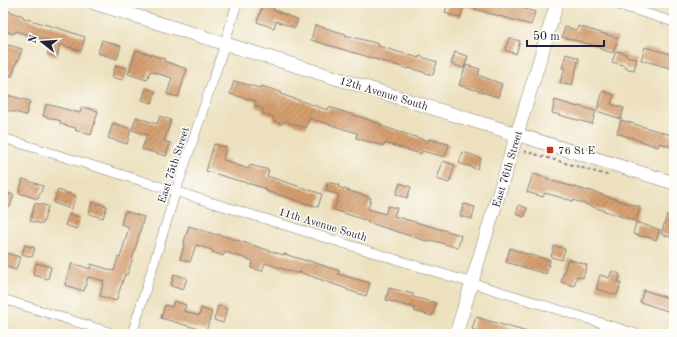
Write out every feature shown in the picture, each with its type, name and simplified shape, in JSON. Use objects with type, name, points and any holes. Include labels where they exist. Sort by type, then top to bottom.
[{"type":"street","name":"12th Avenue South","points":[[94,3],[674,183]]},
{"type":"street","name":"East 75th Street","points":[[132,334],[176,191],[237,3]]},
{"type":"street","name":"East 76th Street","points":[[456,334],[557,3]]},
{"type":"street","points":[[612,3],[674,22]]},
{"type":"street","name":"11th Avenue South","points":[[3,138],[637,334]]},
{"type":"street","points":[[3,299],[115,334]]},
{"type":"path","points":[[513,148],[615,178]]},
{"type":"building","points":[[448,3],[506,3],[535,12],[531,25],[464,6],[460,18],[445,13]]},
{"type":"building","points":[[263,4],[274,7],[273,10],[298,20],[295,28],[276,21],[274,28],[257,22]]},
{"type":"building","points":[[3,9],[23,16],[23,18],[85,37],[81,51],[60,44],[57,57],[47,54],[52,41],[15,31],[14,34],[4,31],[6,25],[3,24]]},
{"type":"building","points":[[315,25],[379,44],[378,46],[437,62],[433,75],[311,40]]},
{"type":"building","points":[[578,26],[618,38],[613,53],[600,49],[600,47],[562,37],[565,27],[577,30]]},
{"type":"building","points":[[509,38],[520,41],[516,54],[505,50]]},
{"type":"building","points":[[102,40],[121,46],[117,59],[98,53]]},
{"type":"building","points":[[8,45],[22,49],[12,76],[3,74],[3,65]]},
{"type":"building","points":[[645,47],[674,55],[674,69],[641,60]]},
{"type":"building","points":[[136,50],[165,59],[164,61],[187,69],[178,97],[167,94],[172,78],[150,71],[147,80],[128,74]]},
{"type":"building","points":[[616,51],[637,59],[634,70],[612,62]]},
{"type":"building","points":[[455,52],[468,56],[464,68],[451,64]]},
{"type":"building","points":[[566,54],[579,58],[572,86],[560,83],[565,68],[562,68]]},
{"type":"building","points":[[116,65],[127,68],[123,80],[112,77]]},
{"type":"building","points":[[466,65],[480,69],[478,75],[502,84],[498,97],[459,85]]},
{"type":"building","points":[[234,81],[260,88],[261,86],[281,92],[280,94],[328,110],[329,107],[428,141],[429,139],[449,144],[445,157],[422,151],[421,154],[385,143],[384,146],[356,138],[357,133],[309,118],[306,128],[284,121],[283,124],[273,121],[274,117],[262,113],[263,109],[255,106],[256,101],[230,94]]},
{"type":"building","points":[[146,88],[156,91],[152,103],[142,100]]},
{"type":"building","points":[[603,91],[614,95],[611,104],[624,108],[621,119],[597,111]]},
{"type":"building","points":[[3,94],[30,101],[26,115],[3,109]]},
{"type":"building","points":[[555,100],[596,111],[592,124],[552,113]]},
{"type":"building","points":[[46,104],[80,113],[82,107],[98,111],[91,135],[75,130],[76,128],[60,124],[61,121],[43,116]]},
{"type":"building","points":[[160,116],[171,120],[164,141],[170,143],[166,156],[142,149],[147,135],[132,130],[136,117],[157,124]]},
{"type":"building","points":[[621,120],[674,136],[672,147],[660,143],[658,147],[617,133]]},
{"type":"building","points":[[113,123],[131,129],[127,144],[108,138]]},
{"type":"building","points":[[214,144],[226,147],[223,160],[249,169],[250,165],[269,170],[267,176],[322,194],[318,207],[266,191],[267,189],[206,171]]},
{"type":"building","points":[[463,152],[481,158],[477,169],[459,163]]},
{"type":"building","points":[[443,161],[455,165],[449,183],[437,179]]},
{"type":"building","points":[[533,174],[549,180],[589,190],[640,207],[636,221],[573,200],[545,193],[543,197],[527,192]]},
{"type":"building","points":[[23,179],[43,186],[38,199],[19,193]]},
{"type":"building","points":[[328,182],[371,198],[368,209],[385,214],[388,206],[397,208],[394,216],[461,235],[458,248],[431,240],[430,242],[334,210],[339,195],[326,191]]},
{"type":"building","points":[[400,183],[411,187],[407,198],[396,194]]},
{"type":"building","points":[[58,190],[76,196],[71,209],[54,203]]},
{"type":"building","points":[[3,192],[14,195],[10,207],[3,204]]},
{"type":"building","points":[[92,202],[107,206],[103,218],[89,214]]},
{"type":"building","points":[[35,203],[48,206],[43,224],[30,221]]},
{"type":"building","points":[[464,204],[475,207],[472,219],[460,216]]},
{"type":"building","points":[[519,205],[527,208],[524,217],[516,214]]},
{"type":"building","points":[[125,211],[144,217],[127,275],[125,274],[116,301],[100,296],[104,281],[88,277],[84,291],[65,285],[72,263],[90,269],[91,264],[114,271],[118,257],[120,258],[129,227],[121,224]]},
{"type":"building","points":[[69,214],[80,217],[77,229],[65,225]]},
{"type":"building","points":[[667,215],[674,217],[674,232],[672,231],[670,237],[661,234]]},
{"type":"building","points":[[636,222],[660,230],[656,240],[633,234]]},
{"type":"building","points":[[189,226],[283,255],[307,260],[339,271],[338,274],[370,283],[366,296],[299,272],[299,274],[265,263],[262,271],[251,268],[253,261],[225,252],[223,256],[212,252],[212,250],[196,245],[190,262],[180,259]]},
{"type":"building","points":[[25,245],[35,248],[32,257],[22,254]]},
{"type":"building","points":[[554,246],[565,249],[562,260],[551,257]]},
{"type":"building","points":[[510,248],[550,260],[546,274],[506,262]]},
{"type":"building","points":[[3,252],[20,257],[16,270],[3,266]]},
{"type":"building","points":[[568,259],[587,265],[583,278],[577,276],[574,286],[561,282]]},
{"type":"building","points":[[36,263],[51,267],[48,279],[33,275]]},
{"type":"building","points":[[612,271],[620,274],[618,282],[621,283],[617,295],[596,289],[600,275],[609,278]]},
{"type":"building","points":[[174,274],[187,278],[183,290],[171,286]]},
{"type":"building","points":[[389,288],[413,294],[413,297],[436,303],[432,316],[414,311],[415,308],[386,300]]},
{"type":"building","points":[[644,290],[674,300],[674,313],[640,302]]},
{"type":"building","points":[[174,301],[186,305],[184,311],[199,316],[201,308],[212,312],[206,331],[161,318],[165,305],[172,307]]},
{"type":"building","points":[[218,306],[227,309],[223,323],[214,320]]},
{"type":"building","points":[[476,317],[527,332],[527,334],[489,334],[472,329]]},
{"type":"place","name":"76 St E","points":[[550,150]]}]
